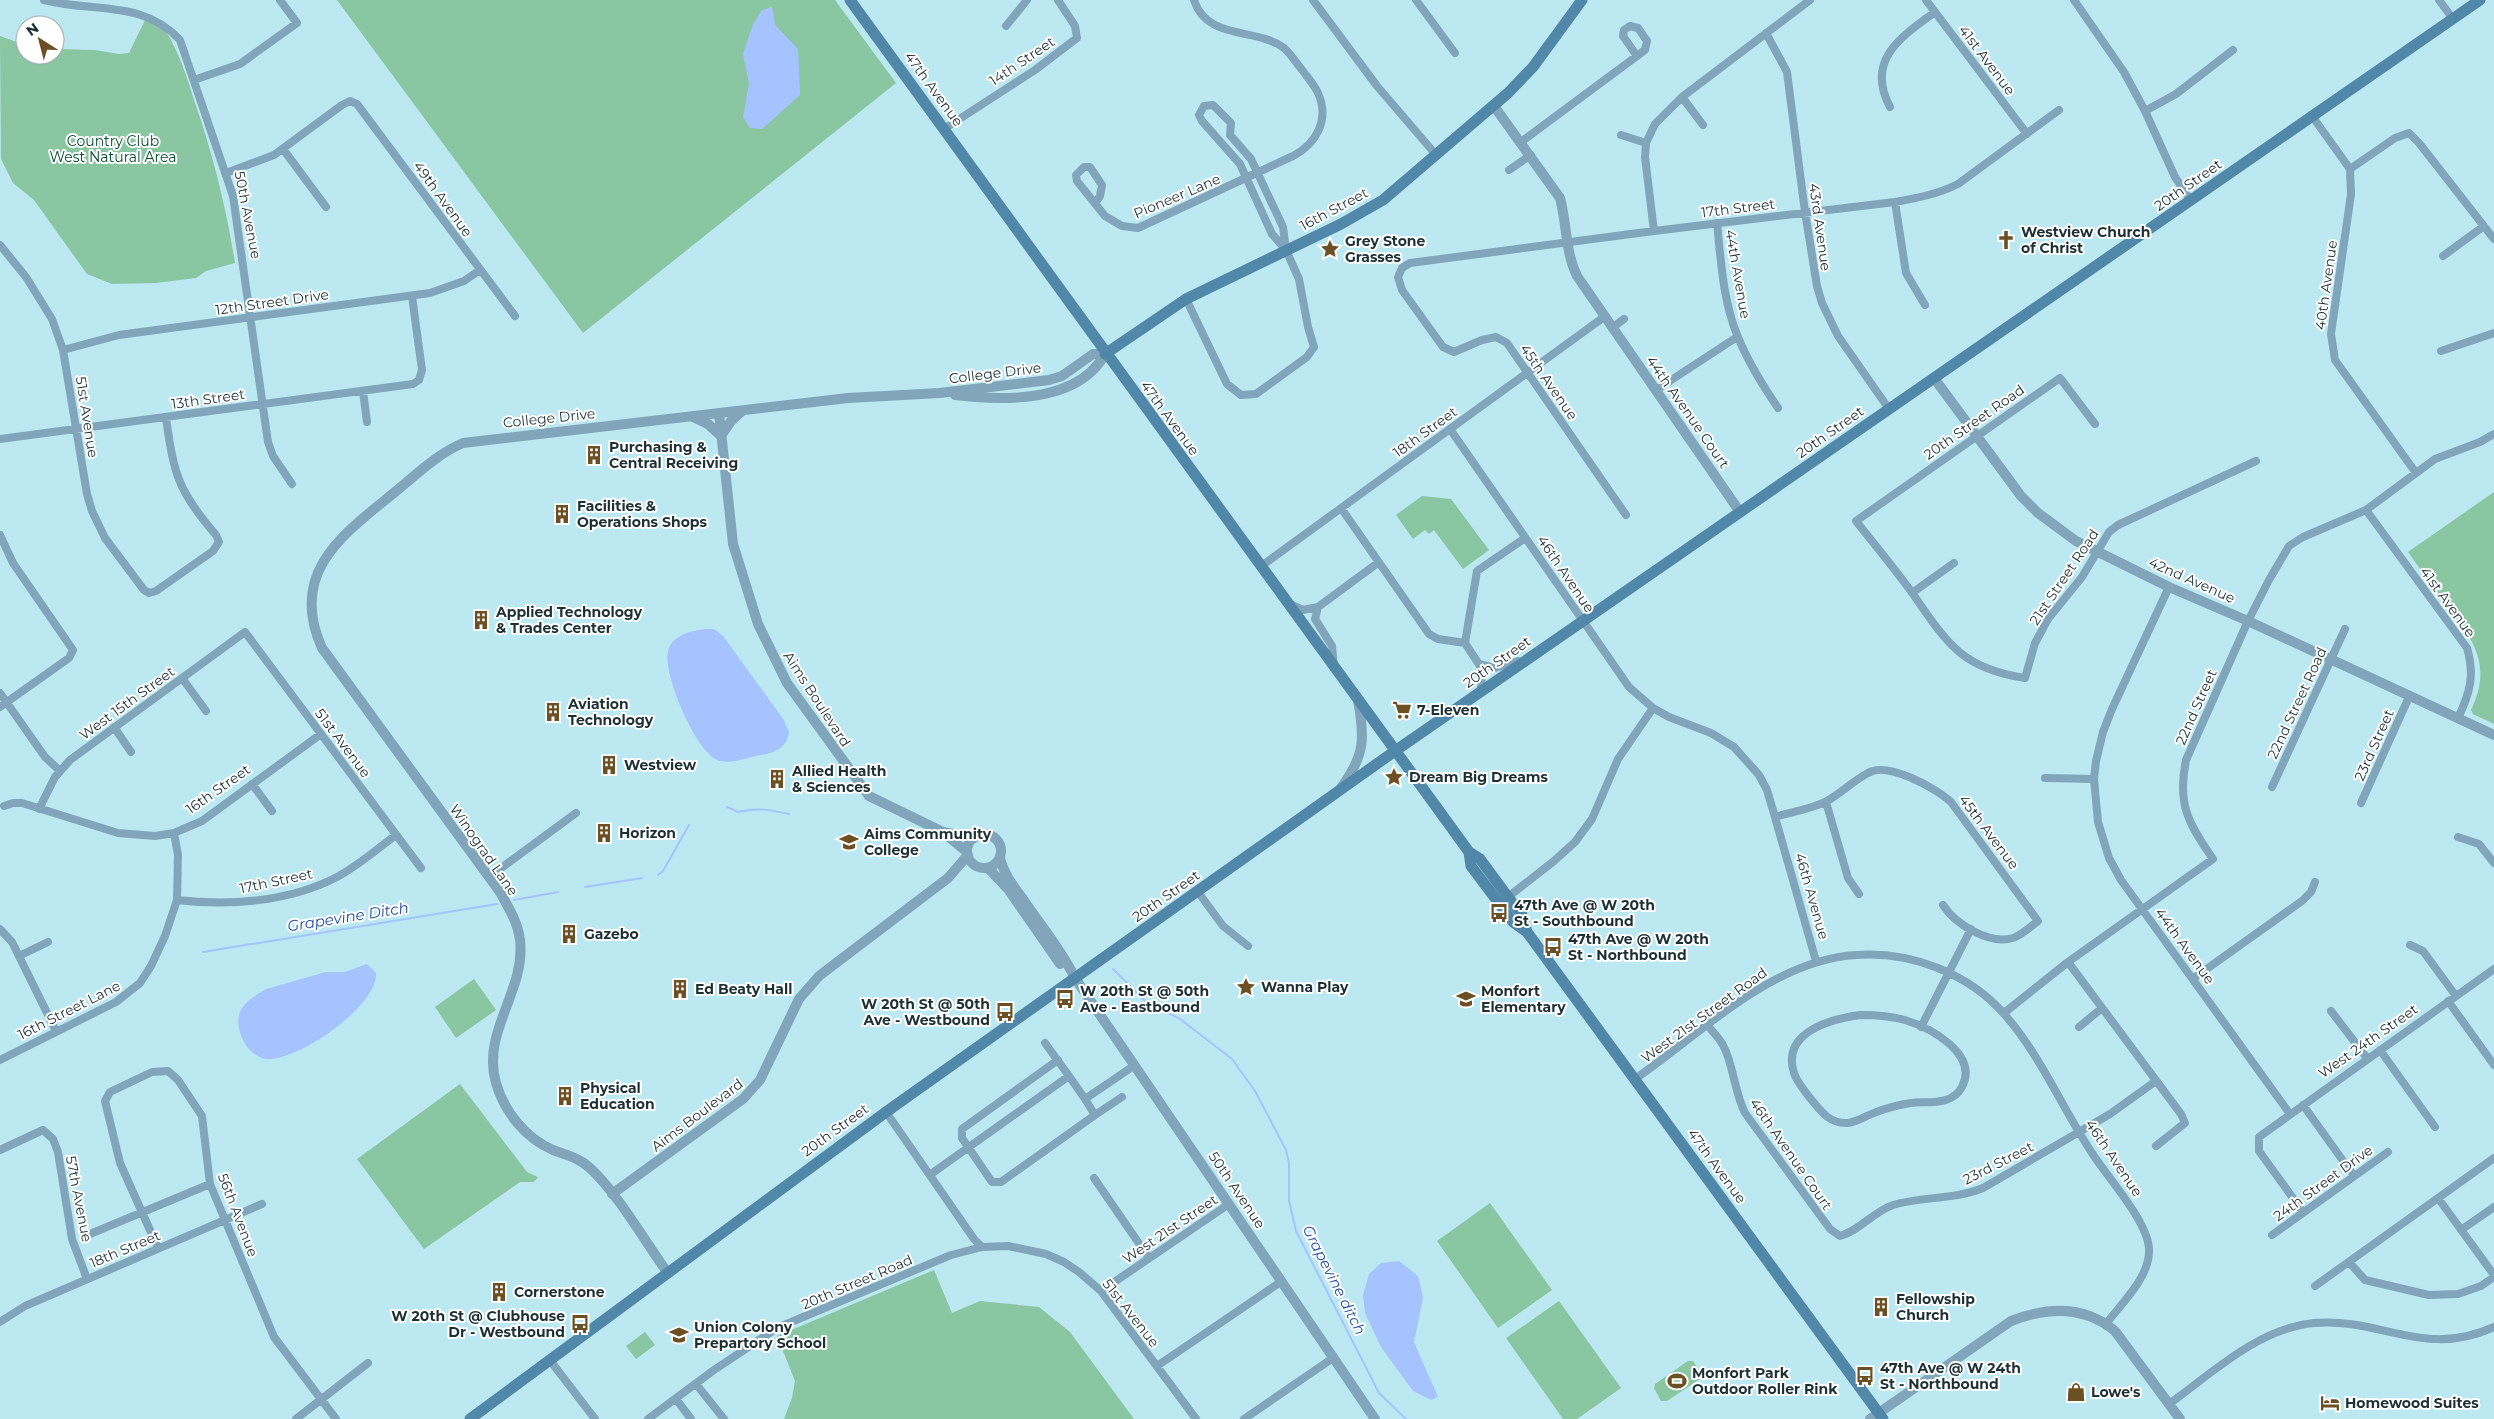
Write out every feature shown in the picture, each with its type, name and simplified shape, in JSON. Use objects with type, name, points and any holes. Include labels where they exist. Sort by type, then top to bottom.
[{"type":"main road","name":"47th Avenue","points":[[850,0],[1105,354],[1469,852],[1480,859],[1522,915],[1527,932]]},
{"type":"main road","name":"16th Street","points":[[1105,354],[1186,299],[1365,212],[1437,156],[1494,106],[1533,67],[1582,0]]},
{"type":"main road","name":"20th Street","points":[[470,1419],[886,1112],[1395,751],[2480,0]]},
{"type":"main road","name":"47th Avenue","points":[[1469,852],[1471,866],[1513,922],[1527,932],[1635,1079],[1877,1417]]},
{"type":"street","name":"50th Avenue","points":[[44,0],[65,3],[110,1],[145,8],[167,22],[180,40],[226,173],[236,212],[262,404],[273,456],[292,484]]},
{"type":"street","points":[[194,80],[240,64],[297,23],[280,0]]},
{"type":"street","points":[[1006,26],[1027,0]]},
{"type":"street","name":"14th Street","points":[[944,128],[1035,70],[1077,38],[1074,26],[1058,0]]},
{"type":"street","name":"Pioneer Lane","points":[[1096,202],[1105,216],[1114,223],[1138,228],[1258,174],[1304,151],[1317,136],[1322,117],[1318,93],[1285,48],[1273,41],[1216,26],[1202,16],[1194,0]]},
{"type":"street","points":[[1313,0],[1377,86],[1437,156]]},
{"type":"street","points":[[1416,0],[1455,54]]},
{"type":"street","points":[[1654,231],[1645,158],[1646,143],[1655,124],[1682,97],[1810,0]]},
{"type":"street","name":"41st Avenue","points":[[1926,0],[2027,134]]},
{"type":"street","points":[[2086,0],[2076,3],[2124,72],[2145,112],[2171,170],[2190,201]]},
{"type":"street","points":[[2439,0],[2453,19]]},
{"type":"street","points":[[1890,107],[1881,92],[1883,68],[1887,56],[1899,38],[1935,12]]},
{"type":"street","points":[[1521,142],[1637,56],[1647,47],[1647,41],[1636,26],[1627,27],[1623,36],[1637,56]]},
{"type":"street","name":"43rd Avenue","points":[[1766,33],[1787,72],[1816,286],[1829,321],[1889,409]]},
{"type":"street","points":[[1628,45],[1642,34]]},
{"type":"street","points":[[2145,112],[2176,94],[2232,50]]},
{"type":"street","points":[[1682,97],[1702,125]]},
{"type":"street","name":"49th Avenue","points":[[283,149],[350,101],[357,104],[514,316]]},
{"type":"street","points":[[1221,143],[1230,136],[1231,123],[1213,105],[1204,106],[1199,115],[1202,121],[1221,143],[1240,164],[1272,234],[1286,250]]},
{"type":"street","name":"44th Avenue Court","points":[[1494,106],[1531,155],[1560,198],[1565,216],[1567,242],[1577,276],[1740,512]]},
{"type":"street","name":"17th Street","points":[[1400,273],[1410,263],[1895,202],[1945,190],[1958,184],[2059,110]]},
{"type":"street","points":[[2312,116],[2350,169],[2395,138],[2409,133],[2419,143],[2494,239]]},
{"type":"street","points":[[1621,135],[1646,143]]},
{"type":"street","points":[[1186,299],[1227,384],[1241,395],[1256,394],[1307,357],[1314,347],[1308,327],[1299,279],[1286,250],[1283,227],[1251,158],[1230,136]]},
{"type":"street","points":[[226,173],[274,155],[283,149],[326,207]]},
{"type":"street","points":[[1510,170],[1531,155]]},
{"type":"street","name":"40th Avenue","points":[[2350,169],[2351,194],[2331,334],[2333,351],[2340,368],[2416,473]]},
{"type":"street","points":[[1895,202],[1906,272],[1925,305]]},
{"type":"street","name":"44th Avenue","points":[[1717,223],[1728,301],[1737,337],[1749,361],[1778,408]]},
{"type":"street","points":[[2443,256],[2484,226]]},
{"type":"street","name":"51st Avenue","points":[[0,245],[41,299],[63,350],[87,494],[95,519],[105,538],[144,590],[149,593],[156,592],[213,551],[219,542],[182,490],[172,463],[166,418]]},
{"type":"street","name":"12th Street Drive","points":[[63,350],[119,335],[412,296],[449,288],[480,270]]},
{"type":"street","name":"45th Avenue","points":[[1400,273],[1398,277],[1402,290],[1443,347],[1454,352],[1482,340],[1496,337],[1506,343],[1626,515]]},
{"type":"street","name":"13th Street","points":[[0,439],[406,386],[419,380],[422,370],[412,296]]},
{"type":"street","name":"18th Street","points":[[1260,567],[1604,317]]},
{"type":"street","points":[[1612,328],[1624,319]]},
{"type":"street","points":[[2441,352],[2494,333]]},
{"type":"street","points":[[1656,390],[1737,337]]},
{"type":"street","name":"College Drive","points":[[338,671],[322,648],[313,624],[312,587],[321,564],[336,544],[368,514],[451,448],[475,440],[848,398],[940,393],[1049,380],[1062,376],[1093,354],[1105,354]]},
{"type":"street","name":"42nd Avenue","points":[[1934,378],[2021,496],[2038,513],[2076,541],[2169,586],[2494,735]]},
{"type":"street","name":"20th Street Road","points":[[1912,593],[1856,521],[2060,378],[2095,424]]},
{"type":"street","points":[[363,391],[366,422]]},
{"type":"street","points":[[690,416],[703,421],[721,436],[731,421],[743,410]]},
{"type":"street","name":"Aims Boulevard","points":[[719,413],[733,544],[738,565],[758,624],[786,683],[868,796],[943,832],[974,838]]},
{"type":"street","name":"46th Avenue","points":[[1450,429],[1582,622],[1630,688],[1653,708],[1669,717],[1711,733],[1734,747],[1759,775],[1767,790],[1775,816],[1816,961],[1841,956],[1876,954],[1916,961],[1949,973],[1976,989],[2004,1013],[2025,1041],[2079,1133],[2148,1236],[2150,1250],[2145,1270],[2106,1324]]},
{"type":"street","name":"22nd Street","points":[[2004,1013],[2068,962],[2213,859],[2192,830],[2184,808],[2182,777],[2186,760],[2248,621],[2269,580],[2290,546],[2304,537],[2366,510],[2435,459],[2480,442],[2494,434]]},
{"type":"street","name":"21st Street Road","points":[[1912,593],[1931,621],[1956,651],[1988,670],[2025,678],[2036,643],[2048,619],[2082,577],[2108,532],[2118,525],[2256,461]]},
{"type":"street","points":[[1341,508],[1429,634],[1438,639],[1465,643]]},
{"type":"street","name":"41st Avenue","points":[[2366,510],[2467,648],[2472,664],[2472,683],[2458,718]]},
{"type":"street","points":[[0,535],[13,563],[73,650],[69,658],[3,705]]},
{"type":"street","points":[[1482,691],[1483,674],[1480,664],[1465,643],[1477,571],[1525,538]]},
{"type":"street","points":[[1286,602],[1303,610],[1318,607],[1379,562]]},
{"type":"street","points":[[1912,593],[1954,563]]},
{"type":"street","name":"44th Avenue","points":[[2169,586],[2103,732],[2094,779],[2098,822],[2110,858],[2121,880],[2194,978],[2290,1114]]},
{"type":"street","points":[[1318,607],[1315,620],[1332,646],[1334,667]]},
{"type":"street","name":"22nd Street Road","points":[[2272,787],[2345,629]]},
{"type":"street","name":"51st Avenue","points":[[245,632],[421,868]]},
{"type":"street","name":"West 15th Street","points":[[39,808],[46,791],[70,760],[245,632]]},
{"type":"street","points":[[1480,664],[1488,668],[1502,667],[1538,652]]},
{"type":"street","name":"Winograd Lane","points":[[338,671],[489,877],[514,916],[521,946],[517,982],[498,1027],[494,1052],[494,1072],[500,1095],[508,1111],[528,1134],[552,1149],[575,1157],[589,1167],[612,1194],[667,1272]]},
{"type":"street","points":[[182,678],[206,711]]},
{"type":"street","points":[[0,693],[3,705],[60,771]]},
{"type":"street","name":"23rd Street","points":[[2361,803],[2409,697]]},
{"type":"street","points":[[1339,791],[1353,772],[1362,749],[1363,730],[1358,700]]},
{"type":"street","points":[[1508,897],[1575,842],[1592,819],[1618,759],[1653,708]]},
{"type":"street","points":[[114,728],[131,752]]},
{"type":"street","name":"16th Street","points":[[4,806],[13,803],[22,804],[127,834],[155,836],[174,833],[202,821],[321,734]]},
{"type":"street","name":"45th Avenue","points":[[1826,802],[1868,772],[1877,770],[1899,773],[1943,794],[1951,802],[2038,921],[2016,937],[2004,940],[1969,933]]},
{"type":"street","points":[[2045,778],[2094,779]]},
{"type":"street","points":[[252,784],[272,810]]},
{"type":"street","points":[[1775,816],[1826,802],[1848,878],[1859,894]]},
{"type":"street","points":[[489,877],[576,813]]},
{"type":"street","name":"Aims Boulevard","points":[[612,1194],[744,1099],[760,1080],[804,991],[819,976],[948,878],[967,854],[943,832]]},
{"type":"street","name":"16th Street Lane","points":[[0,1060],[116,1002],[140,983],[151,966],[165,936],[177,900],[178,855],[174,833]]},
{"type":"street","points":[[983,834],[994,837],[1001,846],[1000,858],[996,864],[984,868],[973,864],[967,854],[968,845],[974,838],[983,834]]},
{"type":"street","name":"17th Street","points":[[177,900],[230,903],[298,892],[338,876],[396,835]]},
{"type":"street","points":[[2458,837],[2479,844],[2494,863]]},
{"type":"street","name":"50th Avenue","points":[[1000,858],[1002,868],[1010,882],[1069,965],[1075,978],[1374,1419]]},
{"type":"street","name":"50th Avenue","points":[[984,868],[1008,889],[1064,969],[1075,978]]},
{"type":"street","name":"Aims Boulevard","points":[[948,878],[970,869],[984,868]]},
{"type":"street","points":[[2194,978],[2302,901],[2311,892],[2315,882]]},
{"type":"street","points":[[1198,892],[1223,926],[1248,946]]},
{"type":"street","points":[[1921,1027],[1969,933],[1952,917],[1943,905]]},
{"type":"street","points":[[0,929],[12,942],[56,1031]]},
{"type":"street","points":[[19,956],[48,942]]},
{"type":"street","points":[[2410,945],[2423,951],[2456,996]]},
{"type":"street","name":"West 21st Street Road","points":[[1635,1079],[1765,984],[1799,966],[1816,961]]},
{"type":"street","points":[[2068,962],[2185,1123],[2156,1146]]},
{"type":"street","name":"West 24th Street","points":[[2303,1212],[2259,1151],[2260,1137],[2494,968]]},
{"type":"street","points":[[2448,1001],[2494,1065]]},
{"type":"street","points":[[2079,1027],[2102,1008]]},
{"type":"street","points":[[2332,1011],[2367,1058]]},
{"type":"street","points":[[1876,1015],[1905,1020],[1921,1027],[1947,1043],[1958,1053],[1964,1064],[1965,1078],[1963,1085],[1949,1099],[1902,1105],[1850,1122],[1836,1122],[1820,1110],[1794,1074],[1792,1055],[1800,1039],[1810,1030],[1830,1021],[1845,1017],[1876,1015]]},
{"type":"street","name":"46th Avenue Court","points":[[1708,1026],[1726,1053],[1737,1097],[1745,1113],[1830,1229],[1840,1236]]},
{"type":"street","points":[[1045,1043],[1095,1115]]},
{"type":"street","points":[[2380,1050],[2435,1127]]},
{"type":"street","points":[[1058,1060],[962,1130],[962,1138],[992,1182],[996,1184],[1122,1097]]},
{"type":"street","points":[[1085,1099],[1135,1065]]},
{"type":"street","name":"56th Avenue","points":[[142,1212],[120,1163],[105,1101],[108,1094],[158,1070],[172,1074],[202,1116],[205,1127],[210,1184],[274,1337],[336,1419]]},
{"type":"street","points":[[931,1174],[1069,1076]]},
{"type":"street","name":"23rd Street","points":[[1840,1236],[1849,1234],[1866,1220],[1891,1206],[1968,1194],[1984,1188],[2110,1114],[2156,1081]]},
{"type":"street","points":[[2303,1105],[2354,1176]]},
{"type":"street","points":[[886,1112],[931,1174],[974,1239],[982,1247]]},
{"type":"street","name":"57th Avenue","points":[[0,1150],[41,1131],[47,1131],[56,1147],[72,1239],[87,1279]]},
{"type":"street","name":"24th Street Drive","points":[[2272,1235],[2388,1152]]},
{"type":"street","points":[[2315,1286],[2494,1158]]},
{"type":"street","points":[[1094,1178],[1149,1258]]},
{"type":"street","points":[[90,1234],[210,1184]]},
{"type":"street","points":[[2349,1262],[2365,1280],[2428,1295],[2458,1294],[2481,1286],[2494,1276],[2438,1198]]},
{"type":"street","name":"18th Street","points":[[0,1322],[25,1306],[262,1204]]},
{"type":"street","name":"West 21st Street","points":[[1101,1291],[1229,1204]]},
{"type":"street","points":[[2461,1230],[2494,1207]]},
{"type":"street","points":[[142,1212],[158,1248]]},
{"type":"street","name":"51st Avenue","points":[[982,1247],[1008,1246],[1046,1254],[1079,1272],[1101,1291],[1196,1419]]},
{"type":"street","name":"20th Street Road","points":[[648,1419],[777,1328],[951,1255],[982,1247]]},
{"type":"street","points":[[1156,1366],[1282,1281]]},
{"type":"street","points":[[1877,1417],[1996,1331],[2032,1312],[2056,1309],[2075,1312],[2106,1324],[2115,1331],[2180,1419]]},
{"type":"street","points":[[2169,1404],[2253,1344],[2292,1326],[2321,1322],[2353,1324],[2419,1339],[2441,1340],[2464,1338],[2494,1327]]},
{"type":"street","points":[[1244,1419],[1333,1358]]},
{"type":"street","points":[[549,1359],[595,1419]]},
{"type":"street","points":[[296,1419],[368,1363]]},
{"type":"street","points":[[696,1384],[724,1419]]},
{"type":"street","points":[[676,1399],[691,1419]]},
{"type":"green space","points":[[337,0],[835,0],[896,83],[583,333]]},
{"type":"green space","name":"Country Club West Natural Area","points":[[147,16],[169,36],[187,77],[207,140],[218,181],[235,263],[206,271],[196,278],[156,283],[112,284],[87,274],[34,200],[13,183],[1,159],[0,36],[15,41],[15,65],[65,65],[65,49],[95,50],[119,54],[129,53]]},
{"type":"green space","points":[[2494,492],[2494,724],[2473,714],[2471,710],[2480,683],[2480,666],[2471,640],[2408,552]]},
{"type":"green space","points":[[1422,496],[1451,499],[1489,550],[1463,569],[1434,530],[1429,534],[1425,530],[1413,539],[1396,515]]},
{"type":"green space","points":[[474,979],[496,1010],[456,1038],[435,1007]]},
{"type":"green space","points":[[460,1084],[527,1172],[538,1177],[534,1182],[520,1182],[424,1249],[357,1159]]},
{"type":"green space","points":[[1490,1203],[1552,1290],[1498,1328],[1437,1241]]},
{"type":"green space","points":[[934,1270],[952,1313],[980,1301],[1039,1307],[1070,1332],[1134,1419],[784,1419],[792,1398],[795,1381],[777,1336]]},
{"type":"green space","points":[[1559,1301],[1621,1388],[1577,1419],[1563,1419],[1506,1338]]},
{"type":"green space","points":[[645,1332],[655,1345],[636,1359],[626,1346]]},
{"type":"green space","name":"Monfort Park Outdoor Roller Rink","points":[[1688,1361],[1693,1361],[1701,1373],[1700,1379],[1667,1401],[1661,1401],[1654,1388],[1655,1384]]},
{"type":"water","points":[[772,7],[775,25],[798,49],[800,95],[762,129],[750,128],[743,117],[749,83],[743,54],[753,24],[762,10]]},
{"type":"water","points":[[705,629],[714,629],[723,636],[784,720],[789,733],[783,746],[779,749],[771,753],[725,762],[711,756],[701,745],[683,712],[670,677],[668,651],[674,641],[683,635]]},
{"type":"water","points":[[367,964],[376,973],[373,986],[364,1001],[350,1016],[315,1042],[280,1058],[266,1059],[252,1052],[242,1039],[238,1023],[242,1008],[253,997],[266,989],[326,972],[345,972]]},
{"type":"water","points":[[1399,1261],[1418,1276],[1423,1298],[1414,1342],[1438,1397],[1431,1400],[1413,1391],[1381,1347],[1365,1313],[1363,1295],[1369,1274],[1381,1263]]},
{"type":"waterway","name":"Grapevine ditch","points":[[727,807],[738,812],[757,809],[789,814]]},
{"type":"waterway","name":"Grapevine ditch","points":[[658,875],[663,871],[689,825]]},
{"type":"waterway","name":"Grapevine ditch","points":[[585,887],[642,878]]},
{"type":"waterway","name":"Grapevine ditch","points":[[514,900],[558,892]]},
{"type":"waterway","name":"Grapevine Ditch","points":[[203,952],[497,904]]},
{"type":"waterway","name":"Grapevine ditch","points":[[1113,969],[1145,1001],[1180,1019],[1232,1059],[1255,1091],[1286,1150],[1289,1163],[1289,1201],[1296,1231],[1379,1393],[1406,1419]]},
{"type":"place","name":"Westview Church of Christ","points":[[2006,240]]},
{"type":"place","name":"Grey Stone Grasses","points":[[1330,249]]},
{"type":"place","name":"Purchasing & Central Receiving","points":[[594,455]]},
{"type":"place","name":"Facilities & Operations Shops","points":[[562,514]]},
{"type":"place","name":"Applied Technology & Trades Center","points":[[481,620]]},
{"type":"place","name":"7-Eleven","points":[[1402,710]]},
{"type":"place","name":"Aviation Technology","points":[[553,712]]},
{"type":"place","name":"Westview","points":[[609,765]]},
{"type":"place","name":"Dream Big Dreams","points":[[1394,777]]},
{"type":"place","name":"Allied Health & Sciences","points":[[777,779]]},
{"type":"place","name":"Horizon","points":[[604,833]]},
{"type":"place","name":"Aims Community College","points":[[849,842]]},
{"type":"place","name":"47th Ave @ W 20th St - Southbound","points":[[1499,913]]},
{"type":"place","name":"Gazebo","points":[[569,934]]},
{"type":"place","name":"47th Ave @ W 20th St - Northbound","points":[[1553,947]]},
{"type":"place","name":"Wanna Play","points":[[1246,987]]},
{"type":"place","name":"Ed Beaty Hall","points":[[680,989]]},
{"type":"place","name":"W 20th St @ 50th Ave - Eastbound","points":[[1065,999]]},
{"type":"place","name":"Monfort Elementary","points":[[1466,999]]},
{"type":"place","name":"W 20th St @ 50th Ave - Westbound","points":[[1005,1012]]},
{"type":"place","name":"Physical Education","points":[[565,1096]]},
{"type":"place","name":"Cornerstone","points":[[499,1292]]},
{"type":"place","name":"Fellowship Church","points":[[1881,1307]]},
{"type":"place","name":"W 20th St @ Clubhouse Dr - Westbound","points":[[580,1324]]},
{"type":"place","name":"Union Colony Prepartory School","points":[[679,1335]]},
{"type":"place","name":"47th Ave @ W 24th St - Northbound","points":[[1865,1376]]},
{"type":"place","name":"Monfort Park Outdoor Roller Rink","points":[[1677,1381]]},
{"type":"place","name":"Lowe's","points":[[2076,1392]]},
{"type":"place","name":"Homewood Suites","points":[[2330,1403]]}]
